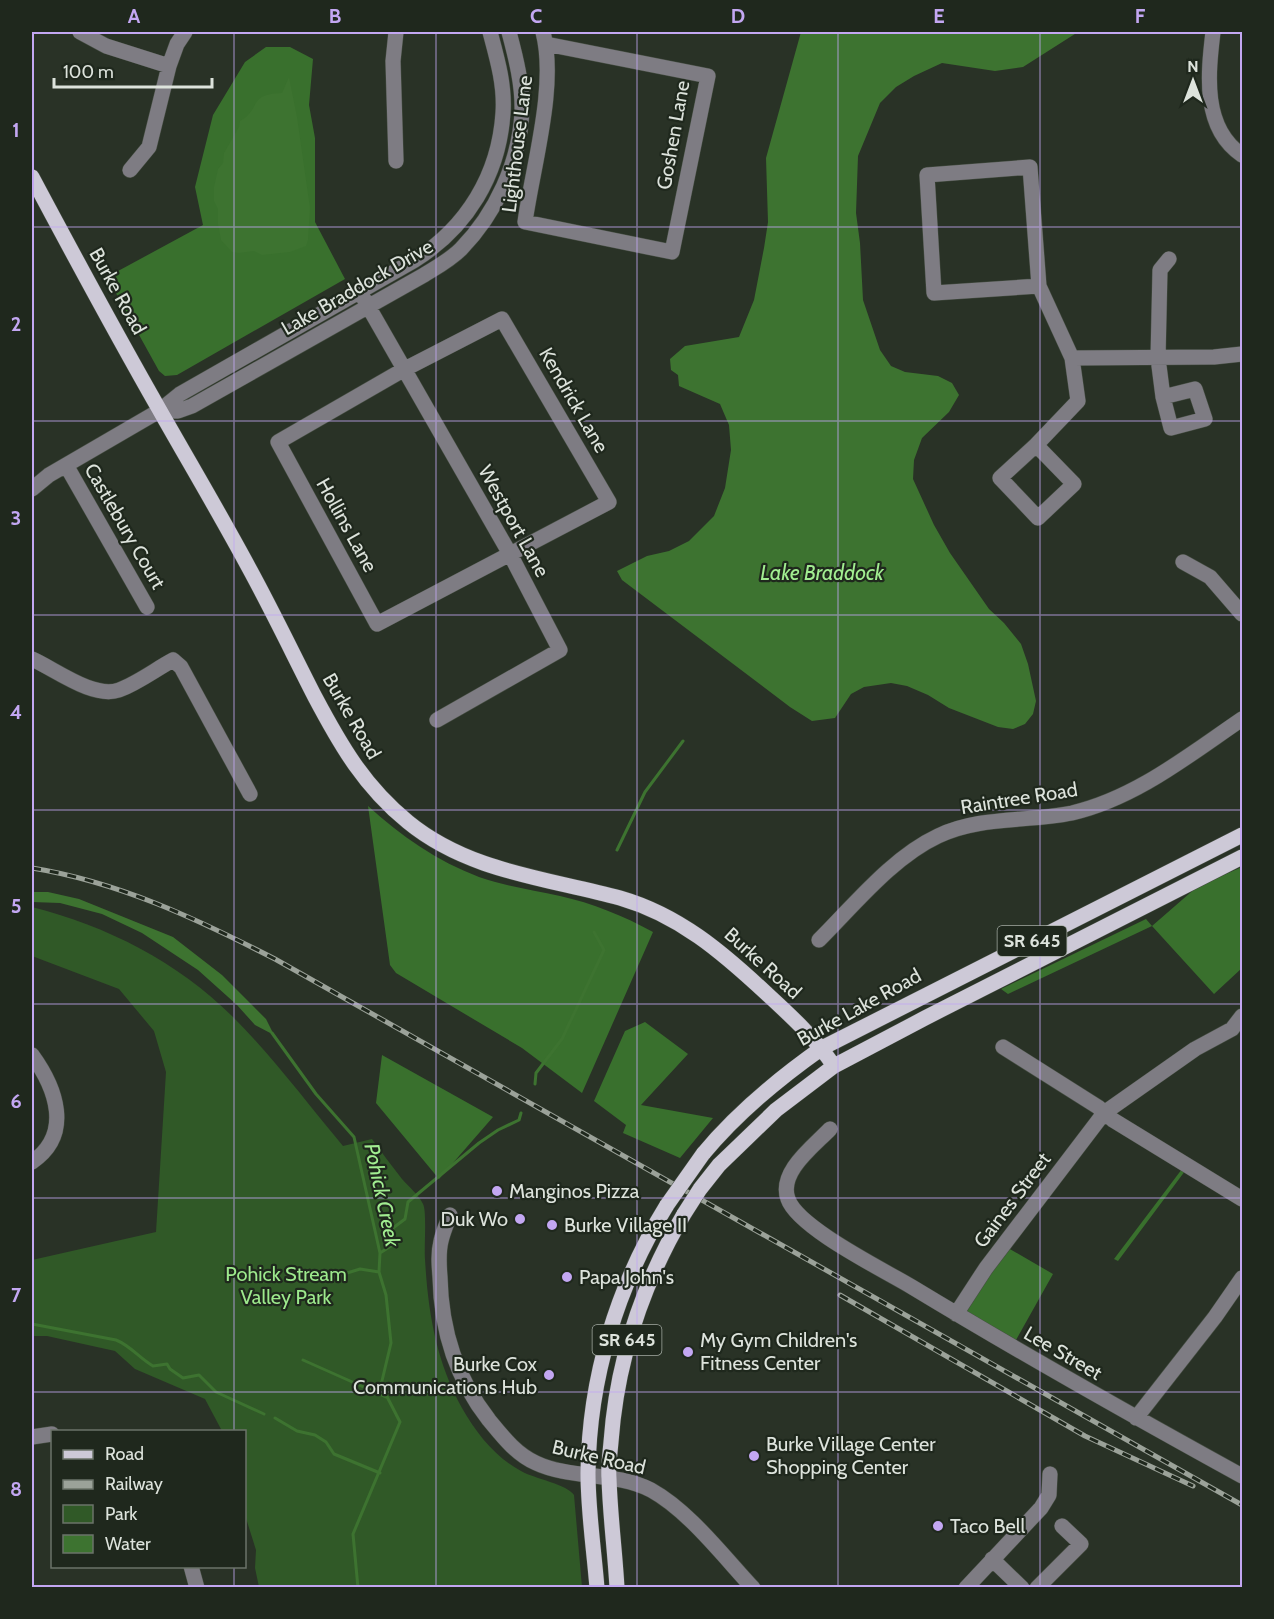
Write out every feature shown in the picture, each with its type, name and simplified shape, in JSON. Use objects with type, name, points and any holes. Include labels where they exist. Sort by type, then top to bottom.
[{"type":"main road","name":"Burke Road","points":[[32,177],[159,411],[253,575],[342,746],[361,775],[389,805],[431,839],[474,861],[510,873],[622,899],[676,921],[719,950],[805,1028],[834,1066]]},
{"type":"main road","name":"Burke Lake Road","points":[[597,1587],[588,1474],[594,1399],[606,1343],[622,1292],[635,1263],[668,1204],[703,1154],[761,1095],[822,1048],[1242,835]]},
{"type":"main road","name":"Burke Lake Road","points":[[617,1587],[609,1478],[614,1402],[626,1346],[643,1295],[668,1242],[700,1189],[719,1165],[776,1110],[834,1066],[1242,857]]},
{"type":"street","points":[[80,32],[106,46],[169,66]]},
{"type":"street","points":[[130,170],[149,147],[169,66],[177,44],[185,32]]},
{"type":"street","points":[[396,32],[393,61],[396,161]]},
{"type":"street","name":"Lake Braddock Drive","points":[[32,489],[49,475],[159,411],[180,394],[423,254],[447,237],[471,208],[482,189],[496,150],[503,111],[500,72],[490,32]]},
{"type":"street","name":"Lake Braddock Drive","points":[[159,411],[178,411],[192,406],[433,270],[460,250],[486,219],[498,198],[514,154],[522,112],[518,69],[509,32]]},
{"type":"street","points":[[1213,32],[1209,68],[1210,98],[1223,138],[1242,155]]},
{"type":"street","name":"Lighthouse Lane","points":[[545,38],[548,81],[525,222],[672,252]]},
{"type":"street","name":"Goshen Lane","points":[[545,38],[708,76],[672,252]]},
{"type":"street","points":[[1036,446],[1074,484],[1038,518],[1000,478],[1036,446],[1078,401],[1072,358],[1039,286],[1030,167],[927,175],[934,293],[1039,286]]},
{"type":"street","points":[[1163,397],[1158,358],[1160,270],[1169,259]]},
{"type":"street","name":"Westport Lane","points":[[359,291],[510,554],[560,650],[437,720]]},
{"type":"street","name":"Kendrick Lane","points":[[403,370],[501,319],[609,502],[510,554]]},
{"type":"street","points":[[1072,358],[1158,358],[1242,354]]},
{"type":"street","name":"Hollins Lane","points":[[403,370],[278,442],[377,624],[510,554]]},
{"type":"street","name":"Castlebury Court","points":[[66,465],[147,607]]},
{"type":"street","points":[[1183,562],[1210,577],[1242,614]]},
{"type":"street","points":[[32,659],[100,692],[118,690],[173,660],[181,667],[250,794]]},
{"type":"street","name":"Raintree Road","points":[[819,940],[896,864],[930,840],[975,824],[1041,818],[1074,812],[1106,802],[1134,790],[1159,775],[1242,720]]},
{"type":"street","name":"Gaines Street","points":[[956,1314],[986,1268],[1104,1113],[1196,1049],[1232,1029],[1242,1016]]},
{"type":"street","points":[[1003,1047],[1242,1199]]},
{"type":"street","points":[[32,1055],[55,1098],[58,1114],[56,1131],[48,1146],[32,1162]]},
{"type":"street","name":"Lee Street","points":[[831,1130],[807,1152],[792,1171],[786,1186],[788,1201],[799,1216],[830,1238],[1019,1352],[1242,1476]]},
{"type":"street","name":"Burke Road","points":[[450,1215],[441,1240],[439,1254],[440,1296],[449,1344],[467,1388],[503,1438],[527,1458],[552,1469],[609,1478],[648,1489],[660,1496],[688,1520],[753,1587]]},
{"type":"street","points":[[1136,1418],[1215,1317],[1242,1278]]},
{"type":"street","points":[[32,1437],[51,1434]]},
{"type":"street","points":[[966,1587],[1041,1508],[1049,1495],[1050,1474]]},
{"type":"street","points":[[1037,1587],[1081,1544],[1062,1526]]},
{"type":"street","points":[[992,1559],[1022,1587]]},
{"type":"street","points":[[192,1568],[197,1587]]},
{"type":"green space","name":"Pohick Stream Valley Park","points":[[32,907],[87,924],[140,948],[189,979],[233,1017],[276,1064],[343,1146],[372,1139],[423,1204],[426,1279],[431,1317],[440,1354],[453,1390],[474,1427],[503,1459],[521,1471],[565,1488],[574,1495],[582,1587],[259,1587],[255,1568],[256,1550],[246,1518],[246,1430],[221,1430],[205,1399],[135,1369],[115,1351],[47,1336],[32,1336],[32,1260],[156,1232],[166,1072],[154,1031],[119,989],[32,956]]},
{"type":"shaded area","points":[[266,47],[290,47],[313,59],[309,105],[315,138],[315,222],[345,279],[177,375],[165,376],[159,371],[107,277],[203,225],[195,187],[213,115],[245,62]]},
{"type":"shaded area","points":[[368,806],[420,847],[464,871],[499,883],[584,902],[619,915],[653,932],[582,1093],[522,1048],[396,973],[390,965]]},
{"type":"shaded area","points":[[1242,867],[1242,968],[1214,994],[1152,926],[1198,886]]},
{"type":"shaded area","points":[[1146,919],[1152,926],[1008,994],[1001,989]]},
{"type":"shaded area","points":[[645,1022],[688,1054],[641,1105],[713,1118],[680,1158],[623,1133],[626,1125],[594,1101],[625,1031]]},
{"type":"shaded area","points":[[382,1055],[493,1117],[439,1179],[376,1103]]},
{"type":"shaded area","points":[[1182,1169],[1185,1171],[1118,1261],[1114,1259]]},
{"type":"shaded area","points":[[1008,1248],[1053,1274],[1016,1340],[962,1309]]},
{"type":"water","name":"Lake Braddock","points":[[801,32],[1078,32],[1023,67],[995,71],[942,63],[914,76],[896,87],[880,103],[858,156],[856,213],[863,300],[880,350],[891,366],[905,372],[938,376],[952,383],[959,395],[949,412],[922,438],[914,460],[913,479],[950,553],[989,609],[1021,644],[1036,701],[1033,714],[1025,724],[1013,729],[998,727],[949,708],[907,686],[891,683],[864,687],[851,694],[835,718],[812,721],[790,707],[622,580],[617,571],[647,556],[669,551],[689,541],[714,516],[725,488],[731,450],[729,425],[720,404],[679,386],[678,375],[671,370],[670,359],[685,346],[739,337],[754,300],[768,222],[766,158]]},
{"type":"water","points":[[289,77],[310,208],[308,240],[306,246],[290,252],[262,255],[254,251],[232,252],[221,240],[218,209],[214,201],[218,169],[223,163],[224,153],[240,121],[251,112],[259,99],[271,94],[282,93]]},
{"type":"water","points":[[32,892],[48,892],[79,899],[173,937],[222,975],[266,1019],[274,1035],[255,1025],[237,1005],[198,970],[142,933],[102,914],[60,903],[32,902]]},
{"type":"waterway","points":[[617,850],[645,792],[683,741]]},
{"type":"waterway","points":[[535,1084],[536,1073],[562,1039],[604,950],[594,932]]},
{"type":"waterway","name":"Pohick Creek","points":[[272,1033],[316,1094],[354,1137],[380,1253],[379,1272],[386,1295],[391,1343],[381,1385],[400,1422],[353,1534],[358,1588]]},
{"type":"waterway","points":[[380,1253],[394,1244],[393,1228],[405,1219],[408,1202],[479,1143],[519,1120],[521,1113]]},
{"type":"waterway","points":[[334,1277],[360,1269],[379,1272]]},
{"type":"waterway","points":[[32,1324],[116,1340],[153,1366],[167,1364],[183,1378],[199,1375],[216,1392],[264,1414]]},
{"type":"waterway","points":[[303,1360],[386,1397]]},
{"type":"waterway","points":[[275,1418],[297,1431],[315,1435],[326,1442],[334,1454],[380,1473]]},
{"type":"railway","points":[[32,868],[96,882],[127,892],[187,916],[275,959],[1242,1505]]},
{"type":"railway","points":[[840,1295],[1085,1436],[1193,1486]]},
{"type":"place","name":"Manginos Pizza","points":[[497,1191]]},
{"type":"place","name":"Duk Wo","points":[[520,1219]]},
{"type":"place","name":"Burke Village II","points":[[552,1225]]},
{"type":"place","name":"Papa John's","points":[[567,1277]]},
{"type":"place","name":"My Gym Children's Fitness Center","points":[[688,1352]]},
{"type":"place","name":"Burke Cox Communications Hub","points":[[549,1375]]},
{"type":"place","name":"Burke Village Center Shopping Center","points":[[754,1456]]},
{"type":"place","name":"Taco Bell","points":[[938,1526]]}]
